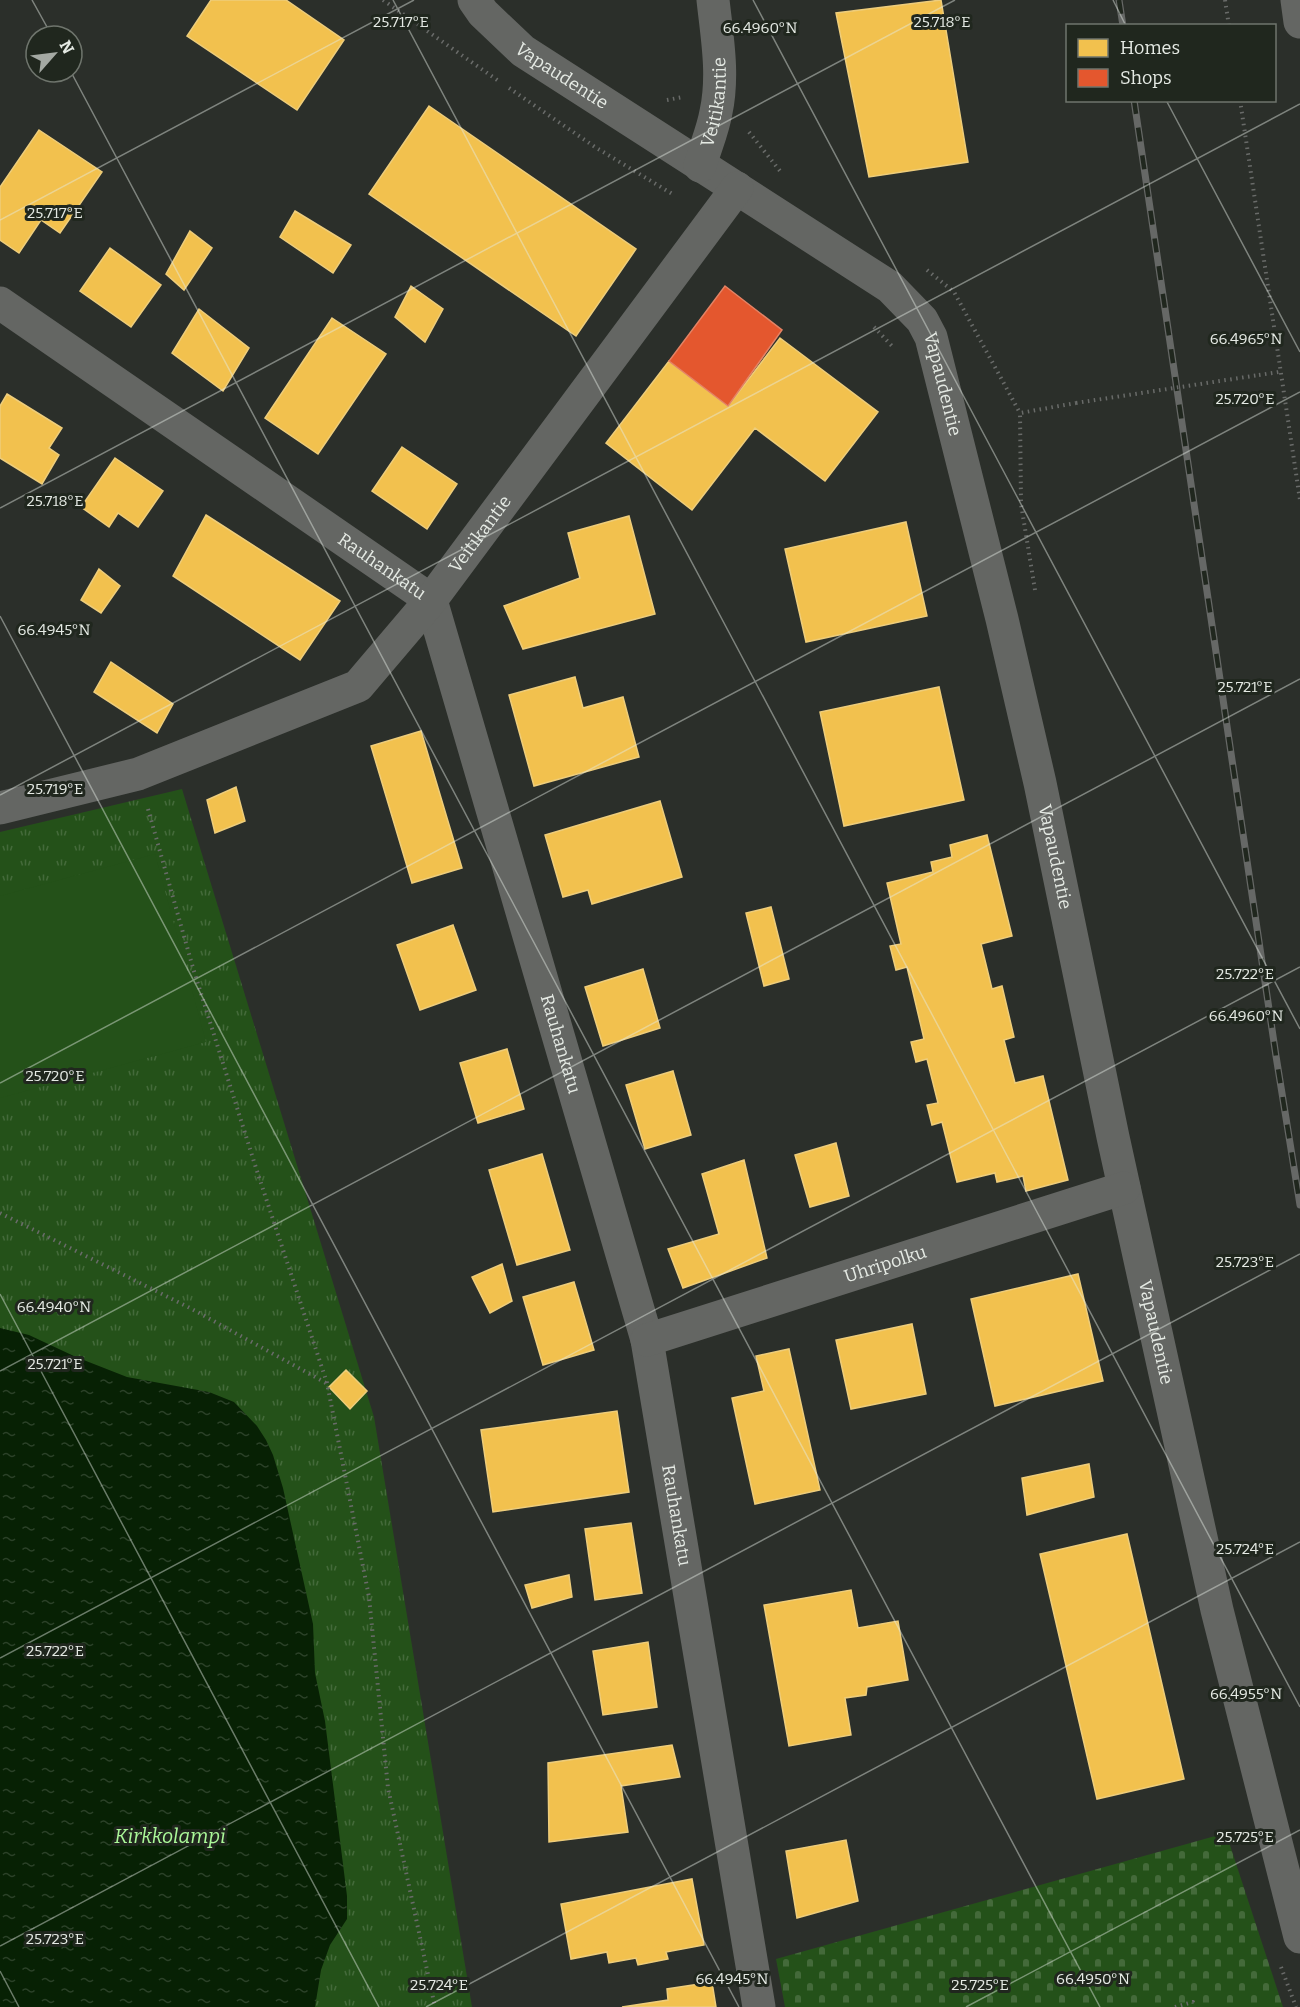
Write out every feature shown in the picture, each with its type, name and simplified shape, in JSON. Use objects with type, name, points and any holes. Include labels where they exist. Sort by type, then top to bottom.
[{"type":"street","name":"Vapaudentie","points":[[474,0],[483,13],[524,51],[890,287],[922,320],[931,337],[937,352],[1040,783],[1124,1188],[1217,1610],[1300,1937]]},
{"type":"street","name":"Veitikantie","points":[[700,166],[716,113],[719,93],[720,67],[713,0]]},
{"type":"street","points":[[1297,0],[1300,22]]},
{"type":"street","name":"Veitikantie","points":[[0,808],[138,774],[358,686],[431,600],[736,188]]},
{"type":"street","name":"Rauhankatu","points":[[0,303],[431,600],[647,1340],[759,2007]]},
{"type":"street","name":"Uhripolku","points":[[647,1340],[1124,1188]]},
{"type":"path","points":[[383,0],[595,147],[684,200],[716,215]]},
{"type":"path","points":[[1225,0],[1229,24]]},
{"type":"path","points":[[1240,102],[1300,500]]},
{"type":"path","points":[[870,323],[894,348]]},
{"type":"path","points":[[1036,600],[1022,504],[1020,412],[1280,372]]},
{"type":"path","points":[[138,774],[193,968],[327,1383],[369,1597],[388,1788],[435,2007]]},
{"type":"path","points":[[0,1213],[190,1308],[327,1383]]},
{"type":"path","points":[[1175,2007],[1193,2002],[1195,2007]]},
{"type":"green space","points":[[182,789],[374,1417],[472,2007],[0,2007],[0,832]]},
{"type":"green space","points":[[155,854],[206,1042],[0,1098],[0,896]]},
{"type":"green space","points":[[1226,1833],[1283,2007],[785,2007],[776,1959]]},
{"type":"water","name":"Kirkkolampi","points":[[0,1328],[29,1335],[127,1377],[209,1392],[234,1402],[257,1426],[273,1455],[283,1488],[313,1624],[315,1673],[325,1721],[347,1896],[347,1919],[330,1945],[321,1970],[315,2007],[0,2007]]},
{"type":"building: Homes","points":[[211,0],[286,0],[344,40],[297,110],[187,36]]},
{"type":"building: Homes","points":[[941,0],[968,162],[869,177],[836,13]]},
{"type":"building: Homes","points":[[429,106],[636,249],[576,336],[369,194]]},
{"type":"building: Homes","points":[[39,130],[102,172],[60,233],[41,220],[19,253],[0,240],[0,187]]},
{"type":"building: Homes","points":[[295,211],[351,245],[333,273],[280,237]]},
{"type":"building: Homes","points":[[190,231],[212,248],[184,290],[166,274]]},
{"type":"building: Homes","points":[[110,248],[161,285],[131,327],[80,291]]},
{"type":"building: Homes","points":[[411,286],[443,309],[425,342],[395,317]]},
{"type":"building: Homes","points":[[199,309],[249,348],[223,391],[172,353]]},
{"type":"building: Homes","points":[[332,318],[386,354],[318,454],[265,418]]},
{"type":"building: Homes","points":[[780,338],[878,412],[825,481],[755,428],[692,510],[606,443],[669,361],[728,406]]},
{"type":"building: Homes","points":[[7,394],[62,428],[49,448],[59,455],[42,484],[0,458],[0,406]]},
{"type":"building: Homes","points":[[402,447],[457,484],[427,529],[372,491]]},
{"type":"building: Homes","points":[[115,458],[163,491],[138,527],[118,513],[109,527],[81,507]]},
{"type":"building: Homes","points":[[206,515],[340,601],[300,660],[173,576]]},
{"type":"building: Homes","points":[[629,516],[655,614],[523,649],[504,606],[580,578],[568,533]]},
{"type":"building: Homes","points":[[906,522],[927,616],[806,642],[785,549]]},
{"type":"building: Homes","points":[[99,569],[120,586],[101,613],[81,600]]},
{"type":"building: Homes","points":[[111,662],[173,704],[157,733],[94,692]]},
{"type":"building: Homes","points":[[575,677],[583,708],[623,697],[639,757],[534,786],[509,695]]},
{"type":"building: Homes","points":[[939,687],[964,800],[844,826],[820,712]]},
{"type":"building: Homes","points":[[421,731],[462,868],[412,883],[371,746]]},
{"type":"building: Homes","points":[[236,787],[245,821],[215,833],[207,800]]},
{"type":"building: Homes","points":[[660,801],[682,877],[592,904],[588,890],[563,897],[545,835]]},
{"type":"building: Homes","points":[[987,835],[1012,936],[981,944],[992,989],[1002,986],[1014,1037],[1004,1040],[1015,1083],[1043,1076],[1068,1180],[1026,1191],[1023,1176],[997,1182],[995,1173],[957,1182],[942,1122],[932,1125],[927,1105],[938,1103],[927,1059],[916,1062],[911,1042],[924,1039],[907,967],[896,970],[890,946],[901,944],[887,883],[933,872],[931,862],[952,857],[950,845]]},
{"type":"building: Homes","points":[[771,907],[789,979],[764,986],[746,913]]},
{"type":"building: Homes","points":[[453,925],[476,990],[420,1010],[397,945]]},
{"type":"building: Homes","points":[[643,969],[660,1028],[603,1046],[585,987]]},
{"type":"building: Homes","points":[[507,1049],[524,1109],[478,1123],[460,1063]]},
{"type":"building: Homes","points":[[673,1071],[691,1135],[645,1149],[626,1085]]},
{"type":"building: Homes","points":[[836,1143],[849,1196],[810,1207],[795,1155]]},
{"type":"building: Homes","points":[[542,1154],[570,1250],[517,1265],[489,1170]]},
{"type":"building: Homes","points":[[744,1160],[767,1258],[683,1288],[668,1249],[719,1234],[702,1174]]},
{"type":"building: Homes","points":[[502,1264],[512,1301],[490,1313],[472,1277]]},
{"type":"building: Homes","points":[[1078,1274],[1103,1381],[995,1406],[971,1299]]},
{"type":"building: Homes","points":[[574,1282],[594,1350],[543,1365],[523,1297]]},
{"type":"building: Homes","points":[[912,1324],[926,1394],[851,1409],[836,1340]]},
{"type":"building: Homes","points":[[789,1349],[820,1490],[755,1504],[732,1398],[764,1391],[756,1356]]},
{"type":"building: Homes","points":[[346,1370],[367,1391],[350,1409],[329,1387]]},
{"type":"building: Homes","points":[[617,1411],[629,1492],[493,1512],[481,1430]]},
{"type":"building: Homes","points":[[1089,1464],[1094,1497],[1027,1515],[1022,1478]]},
{"type":"building: Homes","points":[[631,1523],[642,1593],[595,1600],[585,1529]]},
{"type":"building: Homes","points":[[1127,1534],[1184,1779],[1097,1799],[1040,1554]]},
{"type":"building: Homes","points":[[569,1575],[572,1597],[532,1608],[525,1585]]},
{"type":"building: Homes","points":[[851,1590],[858,1628],[898,1621],[908,1680],[867,1687],[866,1695],[845,1698],[851,1735],[789,1746],[764,1605]]},
{"type":"building: Homes","points":[[648,1642],[657,1707],[603,1715],[593,1651]]},
{"type":"building: Homes","points":[[672,1745],[680,1777],[621,1786],[628,1832],[549,1842],[548,1763]]},
{"type":"building: Homes","points":[[846,1840],[858,1901],[797,1918],[786,1851]]},
{"type":"building: Homes","points":[[692,1879],[704,1945],[666,1952],[668,1959],[638,1965],[636,1958],[609,1963],[607,1952],[571,1959],[561,1904]]},
{"type":"building: Homes","points":[[712,1982],[716,2007],[622,2007],[668,2000],[667,1989]]},
{"type":"building: Shops","points":[[725,286],[782,330],[728,406],[669,361]]},
{"type":"railway","points":[[1119,0],[1123,24]]},
{"type":"railway","points":[[1134,102],[1300,1205]]}]
